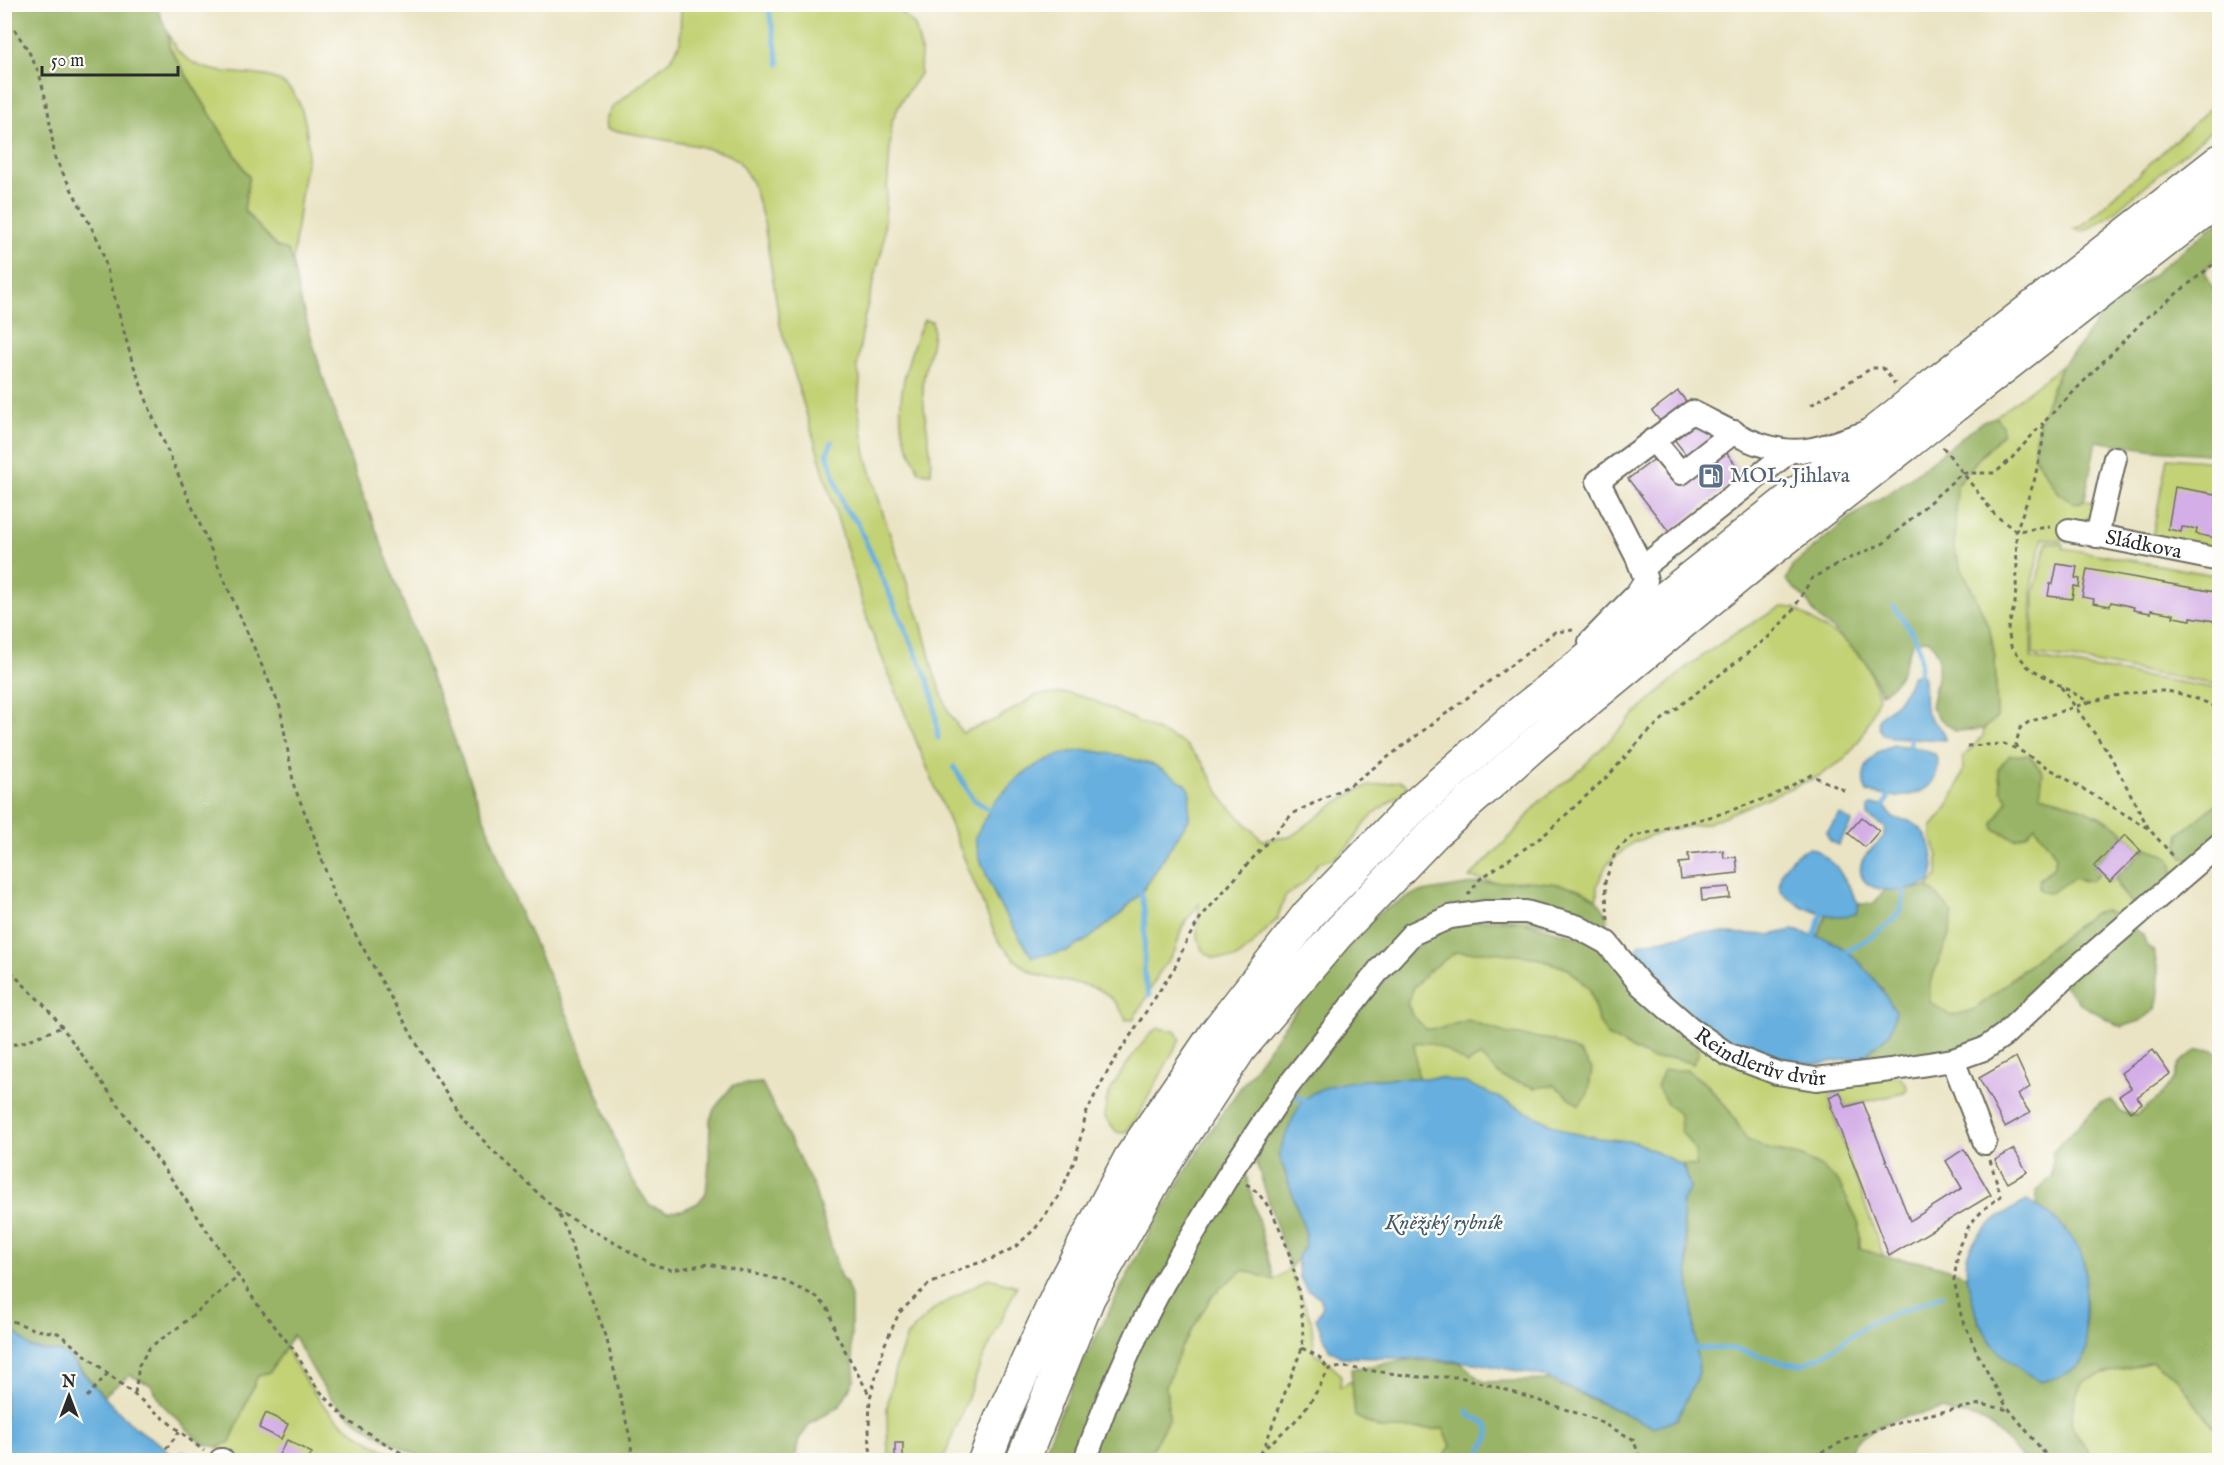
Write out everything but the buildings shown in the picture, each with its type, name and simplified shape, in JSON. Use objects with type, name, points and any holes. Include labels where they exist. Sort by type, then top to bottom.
[{"type":"highway","points":[[1945,395],[2220,161]]},
{"type":"highway","points":[[985,1461],[1001,1419],[1062,1287],[1130,1159],[1216,1033],[1309,914],[1410,810],[1519,714],[1892,431],[2220,198]]},
{"type":"highway","points":[[1023,1461],[1088,1298],[1160,1170],[1240,1048],[1337,934],[1434,833],[1538,741],[1764,555],[1892,431]]},
{"type":"street","points":[[1519,714],[1637,594],[1646,580],[1598,480],[1692,412],[1761,445],[1790,451],[1808,450],[1892,431]]},
{"type":"street","points":[[1653,440],[1681,473],[1734,432]]},
{"type":"street","points":[[1642,568],[1790,451]]},
{"type":"street","points":[[2097,536],[2115,458]]},
{"type":"street","name":"Sládkova","points":[[2069,530],[2220,560]]},
{"type":"street","name":"Reindlerův dvůr","points":[[1607,943],[1641,985],[1690,1028],[1727,1054],[1777,1073],[1816,1079],[1890,1071],[1953,1060],[1984,1049],[2004,1035],[2061,981],[2220,844]]},
{"type":"street","points":[[1085,1461],[1108,1399],[1138,1332],[1164,1282],[1229,1174],[1285,1090],[1379,970],[1412,934],[1450,917],[1486,912],[1526,912],[1576,926],[1607,943]]},
{"type":"street","points":[[1953,1060],[1985,1143]]},
{"type":"path","points":[[4,14],[28,50],[39,73],[55,158],[100,244],[132,361],[152,415],[280,707],[294,786],[334,896],[432,1071],[461,1115],[491,1149],[556,1210],[652,1264],[672,1270],[708,1264],[739,1270],[782,1280],[817,1298],[830,1310],[836,1334],[870,1398]]},
{"type":"path","points":[[1450,917],[1480,879],[1543,836],[1610,774],[1644,736],[1664,718],[1771,635],[1793,610],[1812,578],[1884,543],[1962,473],[1995,473],[2146,318],[2220,259]]},
{"type":"path","points":[[2043,423],[2043,440],[2034,482],[2016,531],[2017,582],[2015,603],[2008,629],[2012,646],[2028,667],[2089,702]]},
{"type":"path","points":[[2016,531],[2055,527],[2069,530]]},
{"type":"path","points":[[871,1461],[870,1398],[885,1344],[898,1313],[928,1285],[963,1268],[994,1258],[1015,1247],[1035,1229],[1059,1196],[1076,1157],[1086,1114],[1095,1095],[1110,1067],[1175,967],[1196,925],[1292,814],[1352,784],[1556,632],[1602,630]]},
{"type":"path","points":[[2060,686],[2110,755],[2149,829],[2188,872]]},
{"type":"path","points":[[2019,750],[2016,737],[2020,728],[2029,722],[2089,702],[2119,695],[2164,691],[2190,696],[2220,708]]},
{"type":"path","points":[[1967,746],[2004,744],[2019,750],[2149,829]]},
{"type":"path","points":[[1607,943],[1605,882],[1616,850],[1632,837],[1717,815],[1759,801],[1811,775],[1848,792]]},
{"type":"path","points":[[4,965],[45,1006],[62,1027],[293,1349],[317,1388],[348,1421],[413,1461]]},
{"type":"path","points":[[4,1046],[21,1043],[62,1027]]},
{"type":"path","points":[[1985,1143],[2001,1196],[1970,1224],[1959,1246],[1954,1280],[1961,1315],[1979,1357],[2010,1410],[2050,1461]]},
{"type":"path","points":[[1229,1174],[1250,1186],[1268,1206],[1285,1238],[1303,1309],[1302,1348],[1282,1406],[1263,1449]]},
{"type":"path","points":[[556,1210],[567,1231],[606,1336],[631,1442],[632,1461]]},
{"type":"path","points":[[135,1394],[139,1365],[150,1347],[180,1326],[239,1276]]},
{"type":"path","points":[[4,1318],[36,1330],[58,1333],[109,1372],[198,1448],[222,1460]]},
{"type":"path","points":[[1302,1348],[1319,1357],[1329,1369]]},
{"type":"path","points":[[1329,1369],[1342,1367],[1420,1377],[1460,1377],[1500,1388],[1592,1418],[1633,1439],[1641,1461]]},
{"type":"path","points":[[1254,1461],[1263,1449],[1296,1420],[1314,1397],[1329,1369]]},
{"type":"path","points":[[87,1397],[109,1372]]},
{"type":"path","points":[[1805,1461],[1848,1439],[1921,1416],[1981,1404],[2010,1410]]},
{"type":"path","points":[[166,1449],[179,1432]]},
{"type":"green space","points":[[5,5],[156,5],[168,34],[169,47],[249,177],[244,210],[277,247],[288,250],[321,371],[356,476],[516,904],[570,1021],[627,1171],[649,1205],[667,1212],[682,1210],[698,1203],[706,1193],[710,1120],[714,1109],[733,1085],[762,1083],[814,1188],[841,1279],[846,1282],[851,1297],[851,1345],[855,1378],[840,1406],[810,1424],[799,1439],[795,1460],[429,1460],[379,1436],[335,1402],[324,1388],[293,1335],[270,1372],[258,1375],[230,1442],[217,1447],[201,1443],[162,1404],[151,1385],[130,1375],[103,1396],[66,1355],[57,1351],[32,1348],[14,1334],[5,1331]]},
{"type":"green space","points":[[681,5],[894,5],[915,26],[921,50],[920,74],[903,98],[892,121],[883,246],[864,319],[857,368],[860,378],[858,406],[866,455],[884,517],[922,626],[934,673],[948,711],[962,733],[997,719],[1037,695],[1070,693],[1093,700],[1185,744],[1202,762],[1225,802],[1262,840],[1290,837],[1345,797],[1365,787],[1399,781],[1405,783],[1407,787],[1367,821],[1344,851],[1329,860],[1319,862],[1305,882],[1285,897],[1277,919],[1235,959],[1214,958],[1202,950],[1197,935],[1199,904],[1182,927],[1175,951],[1159,973],[1133,1019],[1126,1020],[1107,994],[1096,988],[1056,980],[1028,970],[1016,961],[998,941],[870,628],[780,325],[764,222],[752,182],[738,160],[726,154],[698,146],[607,129],[606,119],[612,108],[672,58],[680,42]],"holes":[[[1086,750],[1113,754],[1154,765],[1164,857],[1141,893],[1117,917],[1087,940],[1032,957],[997,901],[979,856],[986,816],[994,802],[1020,776]]]},
{"type":"green space","points":[[168,34],[178,51],[199,66],[219,71],[259,75],[277,80],[292,91],[302,112],[308,146],[293,264],[288,250],[277,247],[244,210],[249,177],[169,47]]},
{"type":"green space","points":[[2219,100],[2219,124],[2108,217],[2083,232],[2074,229],[2082,226]]},
{"type":"green space","points":[[2219,221],[2219,253],[2205,271],[2214,291],[2219,294],[2219,455],[2155,450],[2096,441],[2085,498],[2081,502],[2074,503],[2059,493],[2034,456],[2040,421],[2061,366],[2078,348],[2099,318]]},
{"type":"green space","points":[[924,320],[932,321],[933,329],[923,385],[931,473],[919,472],[901,419],[906,369]]},
{"type":"green space","points":[[2061,366],[2050,393],[2034,456],[2059,493],[2081,502],[2083,500],[2098,503],[2086,519],[2066,526],[2062,541],[2043,538],[2032,581],[2031,658],[2219,689],[2219,724],[2216,731],[2219,736],[2219,802],[2180,834],[2178,846],[2183,857],[2191,859],[2173,875],[2147,848],[2141,851],[2121,830],[2100,816],[2060,800],[2039,795],[2008,800],[1993,824],[2035,826],[2056,856],[2054,866],[2039,879],[2066,882],[2074,878],[2082,881],[2096,878],[2100,872],[2110,882],[2116,877],[2118,888],[2133,904],[2120,919],[2105,911],[2092,914],[2011,979],[1970,1033],[1828,933],[1938,896],[1928,887],[1938,875],[1938,856],[1932,839],[1932,826],[1947,808],[1957,788],[1963,770],[1963,757],[1983,736],[1984,729],[1997,717],[1995,658],[1990,631],[1954,548],[1957,485],[1988,450],[2002,425],[1995,417]]},
{"type":"green space","points":[[1995,417],[2002,425],[2003,433],[1957,485],[1954,548],[1990,631],[1995,658],[1997,717],[1984,729],[1956,731],[1939,718],[1931,708],[1938,663],[1934,647],[1929,640],[1913,641],[1898,678],[1881,693],[1866,662],[1833,629],[1823,623],[1808,602],[1786,580],[1793,565],[1851,517],[1898,487],[1983,421]]},
{"type":"green space","points":[[2167,458],[2219,462],[2219,551],[2152,539]]},
{"type":"green space","points":[[2047,542],[2064,544],[2063,548],[2219,576],[2219,685],[2072,659],[2033,655],[2034,591]]},
{"type":"green space","points":[[1781,607],[1795,608],[1843,639],[1866,662],[1879,697],[1863,735],[1845,759],[1819,776],[1708,823],[1665,831],[1632,843],[1607,864],[1597,885],[1597,898],[1469,878],[1512,835],[1540,801],[1581,769],[1635,714],[1688,666],[1739,631]]},
{"type":"green space","points":[[2010,755],[2029,755],[2043,773],[2040,795],[2073,805],[2098,816],[2110,822],[2125,835],[2094,866],[2100,872],[2091,881],[2074,878],[2050,893],[2040,890],[2039,882],[2054,866],[2056,856],[2035,826],[2028,834],[2015,839],[1994,829],[1993,824],[2008,800],[2001,790],[1998,769]]},
{"type":"green space","points":[[2219,802],[2219,838],[2191,859],[2183,858],[2178,846],[2180,834]]},
{"type":"green space","points":[[2147,848],[2168,857],[2172,865],[2173,878],[2134,904],[2122,892],[2116,877]]},
{"type":"green space","points":[[1527,881],[1563,885],[1585,892],[1602,907],[1608,919],[1605,928],[1599,931],[1439,911],[1238,1145],[1274,1280],[1243,1270],[1213,1294],[1181,1348],[1166,1386],[1169,1418],[1146,1460],[1041,1460],[1074,1380],[1152,1227],[1219,1118],[1290,1018],[1332,965],[1378,913],[1416,893],[1479,883]]},
{"type":"green space","points":[[1928,887],[1953,914],[1949,936],[1930,983],[1930,1002],[1951,1016],[1975,1009],[2092,914],[2105,911],[2115,914],[2143,935],[2146,945],[2154,952],[2159,992],[2156,1009],[2140,1021],[2121,1027],[2081,1004],[2061,982],[2004,1035],[1857,1074],[1863,1057],[1891,1032],[1883,989],[1847,952],[1829,940],[1817,937],[1826,915],[1856,914],[1859,904],[1873,904],[1886,889],[1903,890]]},
{"type":"green space","points":[[1483,920],[1522,922],[1591,940],[1698,1041],[1698,1055],[1693,1064],[1675,1058],[1652,1059],[1607,1036],[1598,1020],[1590,990],[1569,969],[1534,957],[1492,952],[1456,952],[1431,969],[1414,987],[1407,1003],[1412,1015],[1426,1029],[1441,1028],[1468,1020],[1505,1033],[1552,1040],[1580,1053],[1592,1069],[1588,1094],[1579,1105],[1554,1085],[1536,1088],[1502,1077],[1480,1056],[1467,1064],[1436,1045],[1414,1043],[1418,1078],[1371,1079],[1304,1100],[1289,1127],[1279,1154],[1306,1234],[1304,1248],[1290,1269],[1254,1155],[1292,1096],[1397,964],[1443,928]]},
{"type":"green space","points":[[1510,950],[1569,969],[1590,990],[1596,1013],[1623,1045],[1652,1059],[1675,1058],[1693,1064],[1698,1041],[1733,1063],[1899,1077],[1906,1083],[1907,1090],[1904,1093],[1846,1107],[1840,1092],[1829,1097],[1884,1258],[1860,1248],[1859,1224],[1839,1183],[1823,1168],[1802,1157],[1768,1149],[1747,1140],[1731,1113],[1708,1085],[1687,1070],[1680,1115],[1705,1156],[1696,1166],[1682,1165],[1636,1142],[1567,1132],[1489,1093],[1440,1078],[1418,1078],[1417,1070],[1389,1036],[1411,1012],[1407,1003],[1414,987],[1431,969],[1456,952]]},
{"type":"green space","points":[[1158,1028],[1175,1031],[1180,1039],[1135,1121],[1124,1133],[1117,1132],[1105,1118],[1107,1099],[1129,1061]]},
{"type":"green space","points":[[2212,1049],[2219,1055],[2219,1434],[2178,1378],[2152,1362],[2083,1381],[2073,1405],[2072,1423],[2080,1440],[2095,1460],[2024,1460],[1982,1420],[1942,1409],[1897,1419],[1876,1428],[1855,1443],[1842,1460],[1441,1460],[1451,1446],[1444,1429],[1380,1429],[1355,1416],[1351,1369],[1404,1360],[1461,1363],[1484,1382],[1547,1380],[1653,1426],[1677,1419],[1688,1396],[1688,1249],[1682,1212],[1683,1202],[1690,1187],[1683,1164],[1696,1166],[1696,1151],[1681,1131],[1680,1115],[1667,1104],[1657,1086],[1664,1070],[1687,1070],[1707,1085],[1731,1113],[1747,1140],[1768,1149],[1802,1157],[1823,1168],[1839,1183],[1859,1224],[1860,1248],[1881,1255],[1929,1263],[1967,1275],[1979,1323],[2080,1364],[2085,1352],[2085,1267],[2066,1230],[2038,1206],[2036,1191],[2052,1177],[2052,1153],[2100,1103],[2111,1100],[2121,1112],[2137,1115],[2157,1099],[2173,1080],[2180,1063],[2198,1050]]},
{"type":"green space","points":[[1290,1269],[1311,1320],[1315,1354],[1329,1362],[1341,1376],[1340,1387],[1352,1381],[1355,1416],[1380,1429],[1444,1429],[1451,1446],[1441,1460],[1146,1460],[1169,1418],[1166,1386],[1181,1348],[1213,1294],[1243,1270],[1274,1280]]},
{"type":"green space","points":[[988,1278],[1017,1286],[982,1361],[943,1460],[888,1460],[887,1407],[895,1369],[907,1336],[935,1308]]},
{"type":"green space","points":[[285,1347],[313,1391],[333,1415],[366,1439],[403,1460],[243,1460],[217,1447],[230,1442],[258,1375],[270,1372]]},
{"type":"green space","points":[[2152,1362],[2178,1378],[2219,1434],[2219,1460],[2095,1460],[2080,1440],[2072,1423],[2072,1414],[2073,1405],[2083,1381]]},
{"type":"water","points":[[1919,674],[1923,676],[1924,681],[1925,710],[1943,732],[1945,740],[1892,737],[1883,735],[1879,728],[1879,718],[1898,701],[1913,676]]},
{"type":"water","points":[[1894,745],[1913,747],[1935,754],[1938,766],[1935,777],[1923,790],[1905,796],[1885,796],[1867,792],[1864,776],[1869,762],[1880,752]]},
{"type":"water","points":[[1086,750],[1113,754],[1154,765],[1186,784],[1190,790],[1189,819],[1141,893],[1117,917],[1068,951],[1032,957],[997,901],[979,856],[975,837],[994,802],[1020,776],[1040,763],[1065,753]]},
{"type":"water","points":[[1872,805],[1883,805],[1894,818],[1909,821],[1923,832],[1928,839],[1933,857],[1933,875],[1930,883],[1912,889],[1890,890],[1875,887],[1864,880],[1861,874],[1863,859],[1885,833],[1885,827],[1868,817],[1868,808]]},
{"type":"water","points":[[1840,814],[1852,822],[1838,845],[1831,842],[1826,833]]},
{"type":"water","points":[[1809,848],[1815,849],[1837,867],[1859,904],[1856,914],[1836,916],[1815,912],[1796,903],[1780,890],[1780,877],[1787,864],[1797,854]]},
{"type":"water","points":[[1793,930],[1839,945],[1858,961],[1875,981],[1895,1011],[1891,1032],[1863,1057],[1817,1064],[1789,1063],[1731,1041],[1665,996],[1637,959],[1636,952],[1639,944],[1700,932],[1771,935]]},
{"type":"water","name":"Kněžský rybník","points":[[1440,1078],[1466,1083],[1567,1132],[1636,1142],[1682,1165],[1690,1187],[1683,1202],[1682,1212],[1699,1373],[1677,1419],[1653,1427],[1544,1376],[1476,1363],[1427,1359],[1341,1357],[1329,1349],[1316,1319],[1323,1306],[1320,1297],[1307,1290],[1299,1276],[1297,1258],[1304,1248],[1306,1234],[1279,1154],[1290,1125],[1305,1099],[1316,1091],[1331,1086],[1369,1080]]},
{"type":"water","points":[[2027,1201],[2056,1220],[2072,1237],[2078,1247],[2086,1275],[2084,1316],[2086,1345],[2082,1361],[2069,1372],[2041,1382],[2013,1364],[1993,1344],[1985,1332],[1973,1304],[1966,1269],[1969,1251],[1986,1228],[2002,1215]]},
{"type":"water","points":[[5,1331],[16,1333],[30,1347],[67,1355],[134,1427],[163,1446],[173,1457],[184,1451],[196,1460],[5,1460]]},
{"type":"waterway","points":[[768,4],[779,64]]},
{"type":"waterway","points":[[832,442],[827,453],[845,509],[857,522],[928,680],[934,700],[938,738]]},
{"type":"waterway","points":[[1894,607],[1912,633],[1919,649],[1918,681]]},
{"type":"waterway","points":[[1908,752],[1912,732]]},
{"type":"waterway","points":[[954,767],[973,799],[993,812]]},
{"type":"waterway","points":[[1882,809],[1892,791]]},
{"type":"waterway","points":[[1841,955],[1867,940],[1894,919],[1904,901],[1902,884]]},
{"type":"waterway","points":[[1138,887],[1144,911],[1144,969],[1149,995]]},
{"type":"waterway","points":[[1814,936],[1822,913]]},
{"type":"waterway","points":[[1291,1094],[1308,1104]]},
{"type":"waterway","points":[[1691,1348],[1735,1349],[1785,1363],[1802,1364],[1822,1356],[1870,1323],[1943,1295]]},
{"type":"waterway","points":[[1468,1411],[1470,1416],[1480,1420],[1489,1429],[1487,1440],[1476,1460]]},
{"type":"place","name":"MOL, Jihlava","points":[[1711,476]]}]
